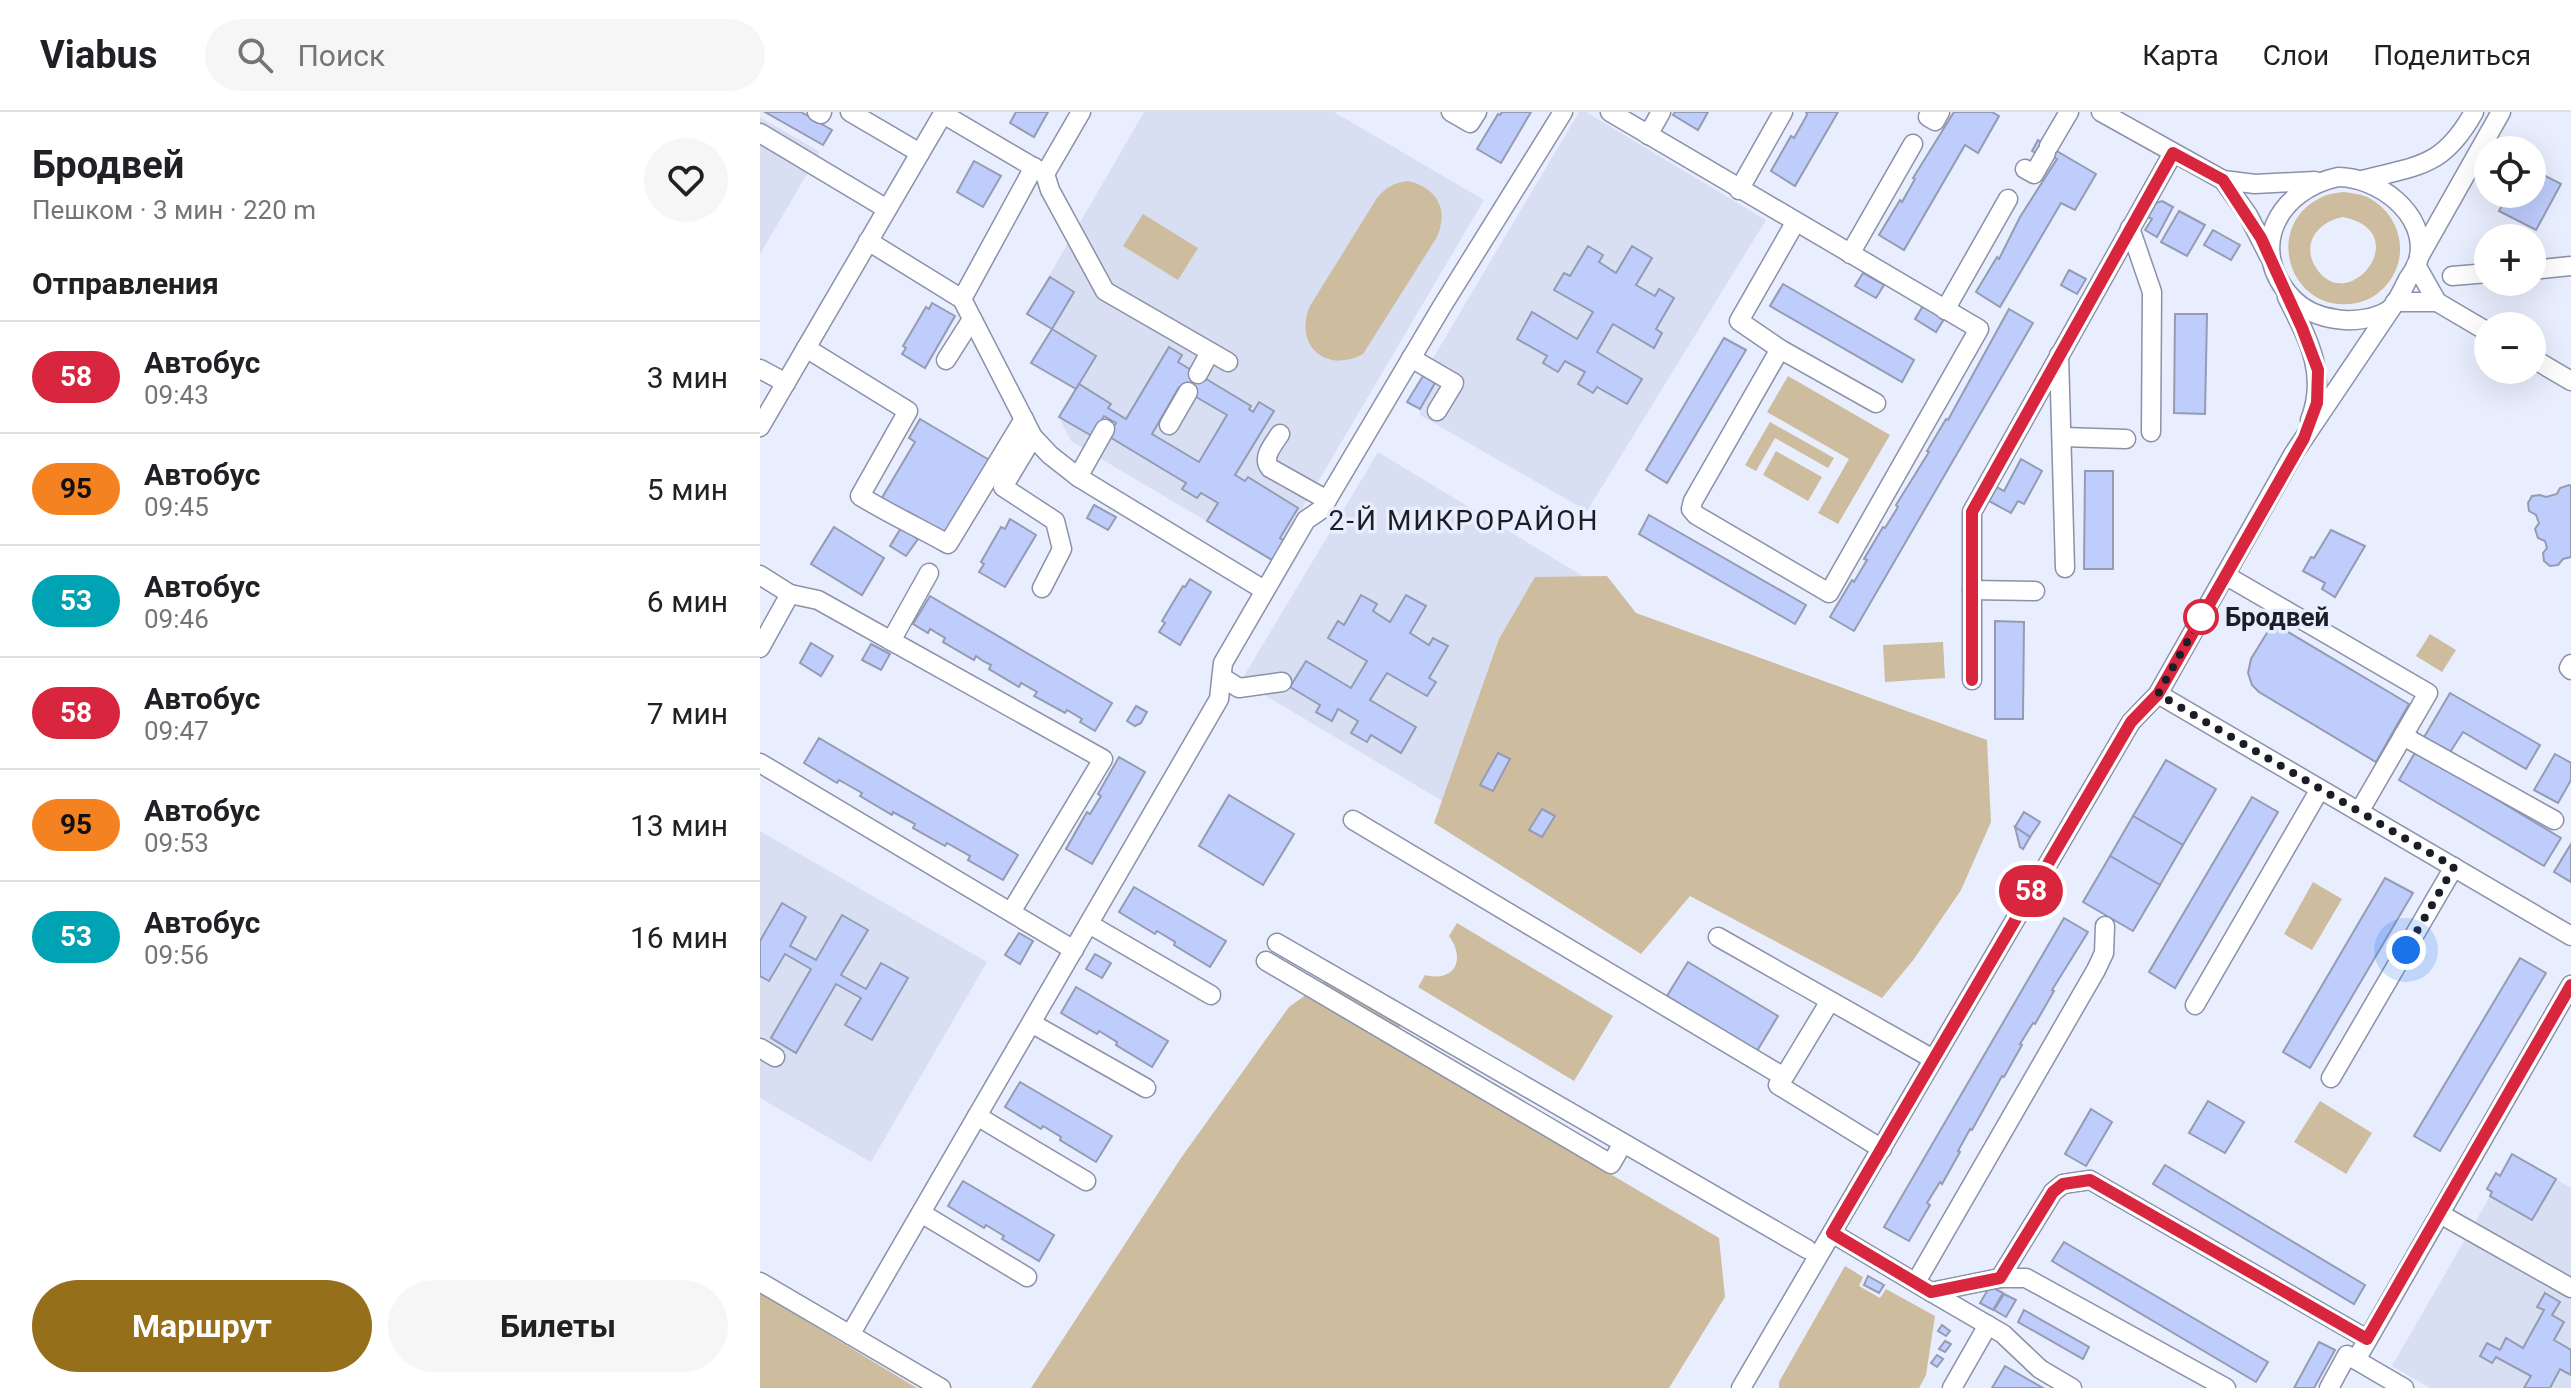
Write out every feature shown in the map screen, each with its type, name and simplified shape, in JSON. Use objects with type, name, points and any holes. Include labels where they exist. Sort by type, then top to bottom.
[{"type":"street","points":[[850,112],[920,153]]},
{"type":"street","points":[[962,299],[1039,171],[1081,112]]},
{"type":"street","points":[[1451,112],[1470,123],[1477,112]]},
{"type":"street","points":[[850,1335],[1219,699],[1223,663],[1264,590],[1306,520],[1322,509],[1563,112]]},
{"type":"street","points":[[1610,112],[1979,329],[1829,593],[1696,515],[1691,509],[1780,349]]},
{"type":"street","points":[[1648,135],[1661,112]]},
{"type":"street","points":[[1739,190],[1783,112]]},
{"type":"street","points":[[2025,169],[2034,174],[2069,112]]},
{"type":"street","points":[[2101,112],[2223,180],[2285,184],[2349,177],[2390,194],[2414,227],[2418,261],[2437,302],[2474,324]]},
{"type":"street","points":[[2362,180],[2439,157],[2455,143],[2474,112]]},
{"type":"street","points":[[1743,1387],[2131,722],[2158,694],[2304,438],[2393,306],[2501,112]]},
{"type":"street","points":[[760,427],[943,113],[1039,171],[1105,291],[1228,362]]},
{"type":"street","points":[[760,133],[887,209]]},
{"type":"street","points":[[1850,254],[1913,144]]},
{"type":"street","points":[[1972,680],[1972,512],[2173,153]]},
{"type":"street","points":[[2223,180],[2255,226],[2318,370],[2317,403],[2304,438]]},
{"type":"street","points":[[2273,266],[2271,240],[2279,216],[2294,196],[2314,183],[2326,180]]},
{"type":"street","points":[[1945,310],[2008,199]]},
{"type":"street","points":[[1795,223],[1739,321],[1780,349],[1876,403]]},
{"type":"street","points":[[2130,228],[2152,292],[2151,432]]},
{"type":"street","points":[[868,241],[962,299],[1033,437],[1050,455],[1078,477],[1264,590]]},
{"type":"street","points":[[2546,269],[2571,266]]},
{"type":"street","points":[[2452,276],[2474,274]]},
{"type":"street","points":[[2283,289],[2300,306],[2322,317],[2345,321],[2368,318],[2393,306],[2437,302]]},
{"type":"street","points":[[946,360],[972,319]]},
{"type":"street","points":[[806,348],[908,411],[860,496],[948,544],[1024,419]]},
{"type":"street","points":[[1198,374],[1210,352]]},
{"type":"street","points":[[2059,352],[2065,568]]},
{"type":"street","points":[[1411,358],[1454,383],[1437,411]]},
{"type":"street","points":[[2546,366],[2571,381]]},
{"type":"street","points":[[760,369],[786,383]]},
{"type":"street","points":[[1169,425],[1188,392]]},
{"type":"street","points":[[1078,477],[1105,429]]},
{"type":"street","points":[[1280,434],[1266,463],[1327,500]]},
{"type":"street","points":[[1033,437],[1003,487],[1055,521],[1062,549],[1042,588]]},
{"type":"street","points":[[2063,437],[2126,439]]},
{"type":"street","points":[[891,641],[929,573]]},
{"type":"street","points":[[760,575],[790,594],[818,600],[1103,759],[1011,912]]},
{"type":"street","points":[[2225,575],[2428,693],[2359,812]]},
{"type":"street","points":[[1972,590],[2035,591]]},
{"type":"street","points":[[760,648],[790,594]]},
{"type":"street","points":[[1223,678],[1239,688],[1282,682]]},
{"type":"street","points":[[2158,694],[2571,936]]},
{"type":"street","points":[[2403,736],[2554,820]]},
{"type":"street","points":[[760,763],[1074,950]]},
{"type":"street","points":[[2195,1005],[2320,789]]},
{"type":"street","points":[[1353,820],[1781,1081],[1882,1149]]},
{"type":"street","points":[[2331,1078],[2454,867]]},
{"type":"street","points":[[1089,924],[1211,995]]},
{"type":"street","points":[[1923,1287],[2096,970],[2104,953],[2105,926]]},
{"type":"street","points":[[1718,937],[1933,1059]]},
{"type":"street","points":[[1277,943],[1807,1249]]},
{"type":"street","points":[[1266,961],[1611,1164],[1623,1143]]},
{"type":"street","points":[[2356,1360],[2571,985]]},
{"type":"street","points":[[1781,1081],[1830,1001]]},
{"type":"street","points":[[1033,1024],[1146,1088]]},
{"type":"street","points":[[977,1116],[1086,1181]]},
{"type":"street","points":[[2000,1278],[2053,1192],[2063,1184],[2090,1180],[2367,1339]]},
{"type":"street","points":[[921,1213],[1027,1277]]},
{"type":"street","points":[[2440,1214],[2571,1288]]},
{"type":"street","points":[[1832,1233],[2003,1334],[2040,1369],[2072,1388]]},
{"type":"street","points":[[1923,1287],[2026,1278],[2226,1388]]},
{"type":"street","points":[[760,1282],[941,1388]]},
{"type":"street","points":[[1952,1388],[1988,1325]]},
{"type":"street","points":[[2329,1388],[2347,1355],[2404,1388]]},
{"type":"shaded area","points":[[1144,112],[1334,112],[1484,200],[1272,560],[1071,441],[1059,417],[1075,389],[1031,363],[1051,329],[1027,314]]},
{"type":"shaded area","points":[[1579,112],[1586,112],[1766,220],[1587,511],[1420,415],[1420,409],[1407,402]]},
{"type":"shaded area","points":[[760,117],[820,152],[760,254]]},
{"type":"shaded area","points":[[1408,181],[1426,189],[1438,201],[1442,217],[1437,237],[1363,354],[1349,359],[1325,358],[1316,352],[1306,333],[1310,306],[1377,198],[1391,186]]},
{"type":"shaded area","points":[[2346,192],[2367,197],[2386,212],[2398,233],[2400,256],[2391,279],[2376,294],[2357,303],[2334,303],[2315,296],[2301,283],[2292,267],[2288,248],[2292,229],[2302,212],[2323,197]],"holes":[[[2343,217],[2365,226],[2375,239],[2375,253],[2369,267],[2357,278],[2343,283],[2328,280],[2311,257],[2315,234],[2327,223]]]},
{"type":"shaded area","points":[[1143,214],[1198,248],[1178,280],[1123,246]]},
{"type":"shaded area","points":[[1788,376],[1890,435],[1838,524],[1818,513],[1849,459],[1767,412]]},
{"type":"shaded area","points":[[1770,422],[1834,458],[1828,468],[1775,438],[1756,471],[1745,465]]},
{"type":"shaded area","points":[[1776,451],[1822,477],[1808,501],[1763,475]]},
{"type":"shaded area","points":[[1378,452],[1601,587],[1476,821],[1241,681]]},
{"type":"shaded area","points":[[1607,576],[1636,613],[1987,740],[1991,822],[1961,890],[1914,959],[1882,998],[1690,896],[1641,954],[1434,823],[1499,639],[1535,577]]},
{"type":"shaded area","points":[[2430,634],[2456,650],[2442,672],[2416,656]]},
{"type":"shaded area","points":[[1943,642],[1945,678],[1885,682],[1883,645]]},
{"type":"shaded area","points":[[760,831],[987,962],[871,1162],[760,1098]]},
{"type":"shaded area","points":[[2313,882],[2342,899],[2312,950],[2284,934]]},
{"type":"shaded area","points":[[1457,923],[1613,1016],[1574,1081],[1418,987],[1425,975],[1444,976],[1455,967],[1457,953],[1449,936]]},
{"type":"shaded area","points":[[1328,979],[1404,1020],[1389,1044],[1719,1238],[1725,1297],[1669,1388],[1031,1388],[1181,1158],[1289,1007]]},
{"type":"shaded area","points":[[2320,1101],[2372,1133],[2346,1174],[2294,1142]]},
{"type":"shaded area","points":[[2556,1179],[2571,1188],[2571,1388],[2430,1388],[2392,1366],[2490,1196],[2532,1220]]},
{"type":"shaded area","points":[[1845,1266],[1863,1277],[1859,1286],[1880,1298],[1886,1289],[1935,1316],[1926,1375],[1919,1388],[1779,1388],[1779,1382]]},
{"type":"shaded area","points":[[760,1293],[917,1388],[760,1388]]},
{"type":"building","points":[[765,112],[801,112],[832,130],[823,145]]},
{"type":"building","points":[[1016,112],[1048,112],[1034,137],[1010,123]]},
{"type":"building","points":[[1502,112],[1531,112],[1501,163],[1477,149]]},
{"type":"building","points":[[1675,112],[1708,112],[1698,130],[1673,115]]},
{"type":"building","points":[[1806,112],[1838,112],[1795,186],[1771,171],[1791,136],[1794,138]]},
{"type":"building","points":[[1954,112],[1992,112],[1999,116],[1978,153],[1965,145],[1904,250],[1879,235],[1900,200],[1902,202],[1913,178]]},
{"type":"building","points":[[2038,140],[2096,174],[2075,210],[2061,203],[2000,307],[1976,292],[1997,257],[1999,259],[2020,217],[2057,159],[2039,149],[2037,154],[2032,151]]},
{"type":"building","points":[[974,161],[1001,176],[983,207],[957,192]]},
{"type":"building","points":[[2546,176],[2561,184],[2539,224],[2524,224],[2499,211],[2501,208],[2546,208]]},
{"type":"building","points":[[2162,201],[2173,207],[2157,237],[2145,230],[2156,203]]},
{"type":"building","points":[[2179,211],[2205,225],[2187,256],[2161,242]]},
{"type":"building","points":[[2213,230],[2240,245],[2231,260],[2204,245]]},
{"type":"building","points":[[1588,246],[1603,255],[1599,262],[1616,273],[1632,246],[1652,258],[1636,285],[1655,296],[1659,289],[1674,298],[1656,329],[1662,333],[1654,348],[1613,324],[1597,352],[1642,379],[1627,404],[1597,387],[1593,393],[1578,384],[1585,372],[1565,361],[1558,372],[1543,363],[1547,356],[1517,339],[1532,312],[1577,339],[1593,312],[1554,290],[1564,273],[1570,276]]},
{"type":"building","points":[[2069,270],[2086,279],[2077,294],[2061,285]]},
{"type":"building","points":[[1863,273],[1884,285],[1876,298],[1855,286]]},
{"type":"building","points":[[1050,277],[1074,292],[1052,329],[1027,314]]},
{"type":"building","points":[[1783,284],[1914,360],[1902,382],[1770,306]]},
{"type":"building","points":[[932,303],[955,316],[925,368],[902,354],[906,348],[903,346],[926,307],[929,309]]},
{"type":"building","points":[[1923,306],[1944,319],[1936,332],[1915,319]]},
{"type":"building","points":[[2009,309],[2033,323],[1854,631],[1830,617],[1898,507],[1896,505],[1948,420]]},
{"type":"building","points":[[2175,314],[2207,314],[2205,414],[2174,413]]},
{"type":"building","points":[[1052,329],[1096,356],[1076,389],[1031,363]]},
{"type":"building","points":[[1724,338],[1746,350],[1667,483],[1646,470]]},
{"type":"building","points":[[1169,347],[1182,355],[1178,362],[1251,406],[1249,409],[1253,412],[1259,402],[1274,411],[1235,475],[1245,481],[1248,477],[1298,508],[1280,538],[1284,541],[1272,560],[1207,521],[1218,503],[1201,493],[1197,498],[1182,489],[1186,483],[1108,436],[1116,423],[1104,416],[1092,436],[1059,417],[1079,384],[1111,404],[1108,408],[1126,419]],"holes":[[[1179,387],[1227,415],[1199,462],[1152,434]]]},
{"type":"building","points":[[1423,376],[1435,383],[1420,409],[1407,402]]},
{"type":"building","points":[[920,419],[991,461],[946,534],[909,512],[906,516],[880,501],[915,442],[909,438]]},
{"type":"building","points":[[2021,459],[2042,471],[2024,504],[2018,501],[2011,513],[1989,501],[1997,487],[2004,491]]},
{"type":"building","points":[[2085,471],[2113,471],[2113,569],[2084,569]]},
{"type":"building","points":[[2569,485],[2571,557],[2550,566],[2544,561],[2543,553],[2547,548],[2545,541],[2538,538],[2535,529],[2539,523],[2536,515],[2529,511],[2528,503],[2532,496],[2557,494],[2560,488]]},
{"type":"building","points":[[1094,505],[1116,517],[1108,530],[1087,518]]},
{"type":"building","points":[[1649,515],[1806,605],[1795,624],[1639,534]]},
{"type":"building","points":[[1010,519],[1036,535],[1005,587],[979,572],[984,564],[981,562],[1001,527],[1005,529]]},
{"type":"building","points":[[834,527],[884,558],[862,595],[811,564]]},
{"type":"building","points":[[901,528],[918,539],[906,556],[890,546]]},
{"type":"building","points":[[2331,530],[2365,546],[2335,597],[2322,589],[2325,583],[2303,571]]},
{"type":"building","points":[[1190,579],[1211,592],[1180,645],[1159,632],[1165,623],[1162,621]]},
{"type":"building","points":[[1361,595],[1377,604],[1373,611],[1390,622],[1406,595],[1426,606],[1410,633],[1429,645],[1433,638],[1448,646],[1429,678],[1436,682],[1427,696],[1387,673],[1370,700],[1416,727],[1401,753],[1371,735],[1367,742],[1351,733],[1358,721],[1338,709],[1332,721],[1316,712],[1320,705],[1290,687],[1306,661],[1351,688],[1367,661],[1328,638],[1338,621],[1344,625]]},
{"type":"building","points":[[930,596],[1112,703],[1095,731],[1067,710],[1065,713],[1034,696],[1037,692],[1021,683],[1019,687],[989,669],[991,665],[976,656],[974,660],[943,642],[945,638],[930,629],[928,633],[913,624]]},
{"type":"building","points":[[1995,621],[2024,622],[2023,719],[1995,719]]},
{"type":"building","points":[[2273,623],[2409,704],[2376,762],[2252,685],[2248,673],[2251,659]]},
{"type":"building","points":[[811,643],[833,656],[821,676],[800,663]]},
{"type":"building","points":[[871,644],[890,654],[881,670],[862,660]]},
{"type":"building","points":[[2450,693],[2540,745],[2526,769],[2463,732],[2449,754],[2423,739]]},
{"type":"building","points":[[1136,706],[1147,712],[1141,723],[1135,726],[1127,721]]},
{"type":"building","points":[[819,738],[1018,855],[1003,880],[968,860],[970,856],[947,843],[945,846],[913,828],[915,824],[893,812],[892,815],[860,796],[862,793],[839,780],[837,783],[804,763]]},
{"type":"building","points":[[2416,751],[2561,838],[2544,866],[2399,780]]},
{"type":"building","points":[[1498,753],[1510,759],[1493,791],[1480,785]]},
{"type":"building","points":[[2555,754],[2571,763],[2571,780],[2558,803],[2534,790]]},
{"type":"building","points":[[1119,757],[1145,772],[1092,864],[1066,849],[1087,812],[1090,814],[1101,796],[1098,794]]},
{"type":"building","points":[[2166,760],[2216,789],[2183,845],[2133,816]]},
{"type":"building","points":[[1229,795],[1294,834],[1263,885],[1199,846]]},
{"type":"building","points":[[2252,797],[2278,812],[2175,988],[2149,972]]},
{"type":"building","points":[[1542,809],[1555,816],[1542,837],[1529,830]]},
{"type":"building","points":[[2024,812],[2040,822],[2030,837],[2015,827]]},
{"type":"building","points":[[2133,816],[2183,845],[2160,885],[2110,856]]},
{"type":"building","points":[[2015,827],[2030,837],[2023,849],[2020,847]]},
{"type":"building","points":[[2571,844],[2571,882],[2554,872]]},
{"type":"building","points":[[2110,856],[2160,885],[2133,931],[2083,902]]},
{"type":"building","points":[[2385,878],[2413,893],[2310,1068],[2283,1052]]},
{"type":"building","points":[[1134,887],[1226,941],[1210,967],[1157,931],[1155,934],[1119,912]]},
{"type":"building","points":[[782,903],[806,917],[790,946],[816,960],[842,915],[868,930],[841,975],[866,989],[881,963],[908,978],[872,1040],[845,1025],[861,998],[836,984],[796,1053],[771,1038],[811,969],[785,954],[769,981],[760,976],[760,941]]},
{"type":"building","points":[[2064,918],[2088,932],[2035,1024],[2020,1044],[2004,1077],[1970,1129],[1942,1184],[1940,1182],[1927,1203],[1930,1205],[1909,1241],[1884,1227]]},
{"type":"building","points":[[1019,933],[1033,941],[1020,964],[1005,955]]},
{"type":"building","points":[[1095,954],[1111,963],[1102,978],[1086,969]]},
{"type":"building","points":[[2520,958],[2546,973],[2440,1151],[2414,1136]]},
{"type":"building","points":[[1688,962],[1778,1016],[1757,1051],[1667,996]]},
{"type":"building","points":[[1076,987],[1168,1041],[1152,1067],[1099,1031],[1097,1034],[1061,1013]]},
{"type":"building","points":[[1020,1082],[1112,1136],[1096,1162],[1043,1126],[1041,1129],[1005,1107]]},
{"type":"building","points":[[2208,1101],[2244,1122],[2225,1153],[2189,1133]]},
{"type":"building","points":[[2091,1109],[2112,1122],[2086,1166],[2065,1154]]},
{"type":"building","points":[[2512,1154],[2556,1179],[2532,1220],[2490,1196],[2492,1192],[2487,1189],[2496,1173],[2500,1176]]},
{"type":"building","points":[[2165,1165],[2365,1285],[2354,1304],[2153,1184]]},
{"type":"building","points":[[963,1181],[1054,1235],[1039,1261],[1002,1239],[1004,1236],[986,1225],[984,1228],[948,1206]]},
{"type":"building","points":[[2064,1242],[2268,1362],[2256,1382],[2052,1261]]},
{"type":"building","points":[[1868,1276],[1884,1285],[1879,1293],[1864,1285]]},
{"type":"building","points":[[1990,1286],[2003,1293],[1993,1310],[1980,1303]]},
{"type":"building","points":[[2545,1293],[2560,1302],[2552,1315],[2564,1322],[2554,1340],[2571,1350],[2571,1375],[2560,1369],[2550,1388],[2524,1388],[2531,1376],[2496,1357],[2492,1363],[2480,1356],[2487,1343],[2500,1350],[2506,1338],[2523,1348],[2544,1310],[2537,1307]]},
{"type":"building","points":[[2004,1294],[2016,1300],[2006,1317],[1994,1310]]},
{"type":"building","points":[[2024,1310],[2089,1347],[2083,1359],[2018,1322]]},
{"type":"building","points":[[1942,1325],[1950,1331],[1946,1336],[1938,1331]]},
{"type":"building","points":[[1945,1341],[1951,1344],[1945,1352],[1939,1349]]},
{"type":"building","points":[[2319,1342],[2335,1350],[2314,1388],[2294,1388]]},
{"type":"building","points":[[1937,1355],[1943,1359],[1937,1367],[1931,1363]]},
{"type":"building","points":[[2005,1366],[2043,1388],[1992,1388]]},
{"type":"bus line","name":"58","points":[[1972,680],[1972,512],[2173,153],[2223,180],[2248,215],[2302,328],[2318,370],[2317,403],[2304,438],[2158,694],[2131,722],[1832,1233],[1931,1292],[2000,1278],[2053,1192],[2063,1184],[2090,1180],[2367,1339],[2571,985]]},
{"type":"place","name":"Бродвей","points":[[2201,617]]},
{"type":"district","name":"2-Й МИКРОРАЙОН","points":[[1464,520]]},
{"type":"route","points":[[2201,617],[2158,694],[2454,867],[2406,950]]}]
